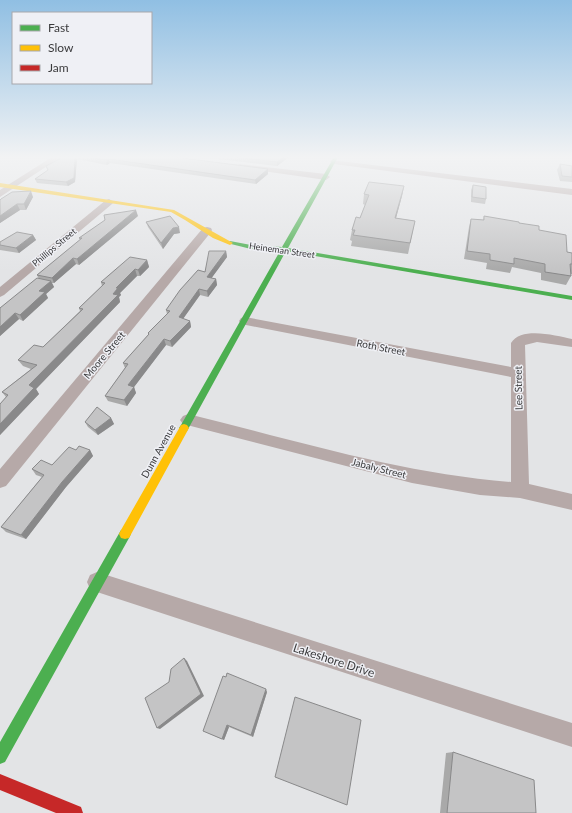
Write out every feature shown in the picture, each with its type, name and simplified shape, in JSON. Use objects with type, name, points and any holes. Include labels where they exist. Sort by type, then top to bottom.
[{"type":"main road","name":"Heineman Street","points":[[66,195],[172,211],[184,215],[220,239],[243,245],[284,250],[572,298]]},
{"type":"main road","name":"Dunn Avenue","points":[[0,757],[316,195]]},
{"type":"main road","points":[[0,782],[75,813]]},
{"type":"street","name":"Phillips Street","points":[[0,293],[109,202]]},
{"type":"street","name":"Moore Street","points":[[0,481],[207,230]]},
{"type":"street","name":"Roth Street","points":[[245,321],[517,374]]},
{"type":"street","name":"Lee Street","points":[[520,490],[517,374],[518,343],[524,339],[535,337],[572,343]]},
{"type":"street","name":"Jabaly Street","points":[[188,420],[412,476],[480,487],[520,490],[572,502]]},
{"type":"street","name":"Lakeshore Drive","points":[[97,582],[572,735]]},
{"type":"building","points":[[7,195],[29,195],[24,204],[17,204],[0,216],[1,199]]},
{"type":"building","points":[[369,195],[401,195],[395,218],[415,221],[410,243],[353,235],[355,230],[352,230],[356,217],[360,218]]},
{"type":"building","points":[[472,195],[486,195],[486,199],[472,197]]},
{"type":"building","points":[[136,210],[77,259],[73,258],[52,278],[37,275],[82,238],[79,238],[105,220],[104,215]]},
{"type":"building","points":[[170,216],[179,227],[173,228],[161,243],[146,222]]},
{"type":"building","points":[[484,216],[539,226],[539,230],[566,235],[567,252],[572,253],[572,264],[570,264],[571,276],[545,272],[545,264],[514,258],[514,264],[490,260],[490,254],[467,251],[471,219],[484,220]]},
{"type":"building","points":[[17,232],[33,235],[16,248],[0,245],[0,242]]},
{"type":"building","points":[[209,251],[226,251],[207,277],[216,279],[207,291],[199,289],[179,317],[190,321],[170,341],[164,339],[128,385],[134,387],[124,400],[105,396],[128,364],[123,363],[149,334],[148,333],[170,311],[166,310],[180,290],[198,270],[205,272]]},
{"type":"building","points":[[130,257],[147,260],[138,270],[135,269],[116,288],[118,288],[113,294],[118,295],[29,385],[34,388],[0,424],[0,404],[8,395],[2,392],[37,365],[18,360],[34,345],[43,347],[83,309],[79,308],[105,283],[101,282]]},
{"type":"building","points":[[37,278],[51,281],[39,291],[45,292],[20,315],[15,313],[0,327],[0,308]]},
{"type":"building","points":[[97,407],[111,418],[95,430],[85,422]]},
{"type":"building","points":[[79,446],[90,450],[62,482],[21,535],[1,527],[44,475],[32,469],[41,460],[52,465],[69,447],[76,450]]},
{"type":"building","points":[[184,658],[201,694],[157,728],[145,698],[169,682],[171,669]]},
{"type":"building","points":[[227,673],[266,689],[251,735],[227,725],[222,739],[203,731],[223,676],[226,677]]},
{"type":"building","points":[[295,697],[361,720],[347,805],[275,777]]},
{"type":"building","points":[[453,752],[534,780],[536,813],[447,813]]},
{"type":"traffic: fast","points":[[184,428],[315,195]]},
{"type":"traffic: fast","points":[[230,243],[251,247],[284,249],[572,298]]},
{"type":"traffic: fast","points":[[0,757],[125,534]]},
{"type":"traffic: slow","points":[[66,195],[172,211],[180,214],[215,237],[230,243]]},
{"type":"traffic: slow","points":[[125,534],[184,428]]},
{"type":"traffic: jam","points":[[0,782],[75,813]]}]
